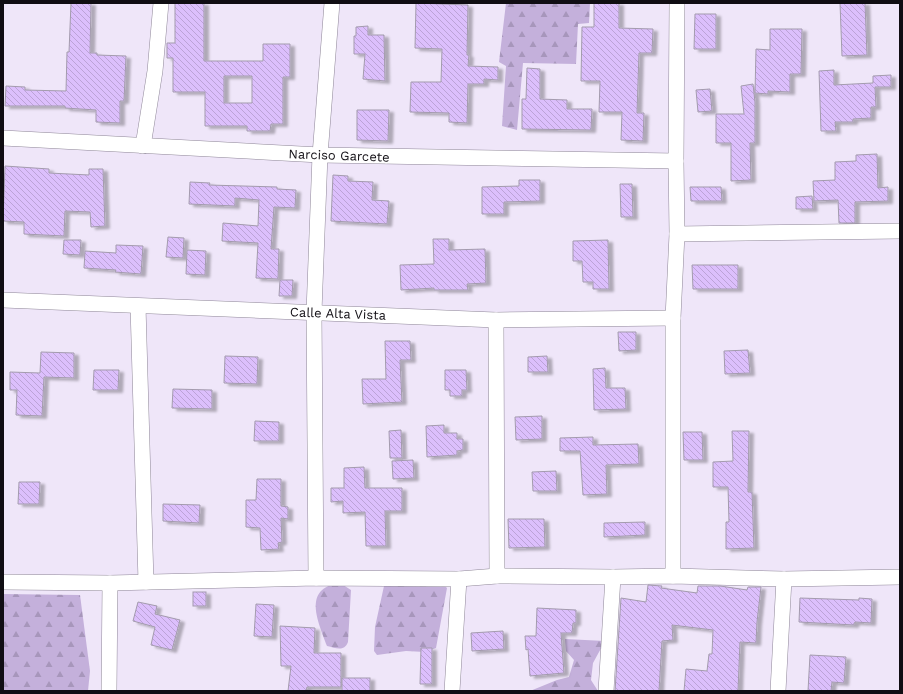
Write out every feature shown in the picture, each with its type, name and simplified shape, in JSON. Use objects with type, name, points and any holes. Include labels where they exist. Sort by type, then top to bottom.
[{"type":"street","points":[[143,146],[155,71],[161,3]]},
{"type":"street","points":[[316,578],[314,312],[320,156],[332,3]]},
{"type":"street","points":[[673,576],[673,318],[676,234],[677,3]]},
{"type":"street","name":"Narciso Garcete","points":[[3,138],[320,156],[676,161]]},
{"type":"street","points":[[676,234],[900,231]]},
{"type":"street","name":"Calle Alta Vista","points":[[3,300],[496,320],[673,318]]},
{"type":"street","points":[[138,306],[146,582]]},
{"type":"street","points":[[496,320],[497,576]]},
{"type":"street","points":[[3,582],[146,582],[316,578],[459,578],[497,576],[673,576],[784,579],[900,577]]},
{"type":"street","points":[[606,691],[613,577]]},
{"type":"street","points":[[452,691],[459,578]]},
{"type":"street","points":[[778,691],[784,579]]},
{"type":"street","points":[[109,691],[110,582]]},
{"type":"green space","points":[[506,3],[590,3],[589,23],[578,24],[576,64],[523,63],[517,130],[502,126],[506,66],[499,62]]},
{"type":"green space","points":[[340,583],[351,590],[348,642],[344,647],[337,648],[327,646],[317,617],[316,608],[317,599],[320,592],[328,586]]},
{"type":"green space","points":[[444,585],[447,588],[436,648],[425,652],[406,651],[377,655],[374,651],[375,627],[384,586]]},
{"type":"green space","points":[[3,594],[80,595],[90,671],[88,691],[3,691]]},
{"type":"green space","points":[[565,639],[605,641],[593,663],[591,680],[598,691],[530,691],[557,680],[569,677],[574,660],[566,651]]},
{"type":"building","points":[[71,3],[91,3],[90,53],[97,53],[97,55],[126,56],[124,101],[120,101],[120,123],[96,122],[96,110],[65,108],[65,106],[5,106],[6,86],[25,87],[25,90],[66,91],[67,52],[69,52]]},
{"type":"building","points":[[175,3],[204,3],[204,61],[263,61],[263,44],[290,44],[290,77],[283,77],[283,124],[271,124],[270,131],[247,131],[247,126],[205,126],[205,92],[173,92],[173,58],[167,58],[167,43],[175,43]],"holes":[[[224,76],[252,76],[252,103],[224,103]]]},
{"type":"building","points":[[416,3],[468,5],[468,66],[498,67],[498,80],[484,79],[484,84],[468,84],[467,123],[449,122],[449,113],[410,112],[411,82],[441,82],[442,49],[415,48]]},
{"type":"building","points":[[594,3],[619,3],[619,28],[653,29],[652,53],[639,53],[637,113],[644,113],[643,141],[621,140],[622,112],[599,112],[600,81],[581,81],[582,27],[594,27]]},
{"type":"building","points":[[840,3],[865,3],[867,55],[842,56]]},
{"type":"building","points":[[695,14],[716,14],[716,49],[694,49]]},
{"type":"building","points":[[368,26],[368,35],[384,35],[385,81],[363,79],[365,54],[354,54],[354,36],[356,36],[356,27]]},
{"type":"building","points":[[770,29],[802,29],[801,74],[790,74],[790,92],[768,91],[768,94],[755,93],[756,49],[770,50]]},
{"type":"building","points":[[527,68],[540,69],[540,99],[567,100],[567,109],[592,109],[591,130],[522,129],[522,99],[526,99]]},
{"type":"building","points":[[834,70],[834,85],[873,83],[873,76],[891,75],[891,87],[875,87],[876,107],[871,107],[871,118],[853,119],[853,122],[835,122],[836,131],[821,131],[819,71]]},
{"type":"building","points":[[753,84],[755,102],[755,143],[750,143],[751,180],[731,181],[731,143],[716,143],[716,114],[744,114],[741,86]]},
{"type":"building","points":[[710,89],[712,111],[698,112],[696,90]]},
{"type":"building","points":[[357,110],[389,110],[388,141],[357,140]]},
{"type":"building","points":[[877,154],[878,188],[888,187],[888,201],[855,202],[855,223],[839,223],[838,200],[814,201],[813,181],[835,180],[835,162],[856,161],[856,155]]},
{"type":"building","points":[[5,166],[49,169],[49,173],[89,175],[89,169],[103,169],[105,226],[91,227],[90,212],[65,211],[64,236],[24,234],[24,222],[3,221]]},
{"type":"building","points":[[333,175],[348,176],[348,181],[373,182],[372,200],[389,201],[387,224],[331,221]]},
{"type":"building","points":[[519,180],[540,180],[540,201],[504,202],[504,214],[482,214],[482,187],[519,186]]},
{"type":"building","points":[[190,182],[210,183],[209,185],[277,187],[277,189],[296,190],[295,208],[274,207],[271,249],[279,249],[278,279],[256,278],[258,243],[222,241],[223,223],[258,226],[259,200],[235,198],[235,206],[189,204]]},
{"type":"building","points":[[620,184],[632,184],[633,217],[621,217]]},
{"type":"building","points":[[690,187],[721,187],[722,201],[691,201]]},
{"type":"building","points":[[812,196],[813,209],[796,209],[796,197]]},
{"type":"building","points":[[168,237],[184,238],[183,258],[166,257]]},
{"type":"building","points":[[433,239],[449,239],[449,250],[485,249],[486,283],[467,284],[468,290],[434,290],[434,288],[401,290],[400,265],[434,264]]},
{"type":"building","points":[[64,240],[81,240],[80,255],[63,254]]},
{"type":"building","points":[[608,240],[609,289],[593,289],[593,282],[583,282],[582,261],[573,261],[573,241]]},
{"type":"building","points":[[116,245],[143,246],[141,274],[115,272],[116,270],[84,268],[85,251],[116,253]]},
{"type":"building","points":[[187,250],[206,251],[205,275],[186,274]]},
{"type":"building","points":[[692,265],[738,265],[738,289],[693,289]]},
{"type":"building","points":[[280,280],[293,280],[292,296],[279,296]]},
{"type":"building","points":[[618,332],[636,332],[636,350],[619,351]]},
{"type":"building","points":[[385,341],[410,341],[411,360],[400,360],[402,402],[363,404],[362,379],[386,379]]},
{"type":"building","points":[[748,350],[750,373],[725,374],[724,351]]},
{"type":"building","points":[[41,352],[74,353],[74,378],[44,377],[42,416],[16,415],[17,390],[10,390],[10,372],[40,373]]},
{"type":"building","points":[[225,356],[258,357],[257,384],[224,383]]},
{"type":"building","points":[[547,356],[548,372],[528,372],[528,357]]},
{"type":"building","points":[[605,368],[606,388],[625,388],[626,409],[594,410],[593,369]]},
{"type":"building","points":[[94,370],[119,370],[118,390],[93,390]]},
{"type":"building","points":[[445,370],[466,370],[467,390],[462,390],[462,396],[450,396],[450,390],[445,390]]},
{"type":"building","points":[[173,389],[212,390],[212,409],[172,408]]},
{"type":"building","points":[[542,416],[542,439],[516,440],[515,417]]},
{"type":"building","points":[[255,421],[279,422],[279,441],[254,441]]},
{"type":"building","points":[[444,425],[444,433],[457,433],[457,439],[463,439],[463,450],[457,451],[457,455],[427,457],[426,426]]},
{"type":"building","points":[[401,430],[402,458],[390,458],[389,431]]},
{"type":"building","points":[[732,431],[749,431],[748,492],[752,492],[754,548],[726,549],[726,522],[729,522],[728,487],[713,487],[713,462],[733,461]]},
{"type":"building","points":[[683,432],[702,432],[703,460],[684,460]]},
{"type":"building","points":[[593,437],[593,445],[638,444],[639,464],[606,465],[607,494],[583,495],[580,451],[560,451],[560,438]]},
{"type":"building","points":[[413,460],[414,478],[393,479],[392,461]]},
{"type":"building","points":[[364,467],[365,488],[402,488],[402,511],[385,511],[386,546],[366,546],[365,512],[343,513],[343,501],[331,502],[331,488],[344,488],[344,468]]},
{"type":"building","points":[[556,471],[557,491],[533,491],[532,472]]},
{"type":"building","points":[[257,479],[281,479],[281,506],[288,507],[288,519],[281,518],[282,542],[278,543],[279,549],[261,550],[260,528],[246,527],[246,500],[256,500]]},
{"type":"building","points":[[19,482],[40,482],[39,504],[18,504]]},
{"type":"building","points":[[163,504],[200,505],[199,523],[163,521]]},
{"type":"building","points":[[508,519],[544,519],[545,547],[509,548]]},
{"type":"building","points":[[645,522],[645,535],[604,537],[604,523]]},
{"type":"building","points":[[648,585],[662,586],[661,588],[697,593],[698,586],[720,586],[747,590],[748,587],[761,587],[756,643],[740,642],[738,691],[684,691],[686,669],[707,671],[709,654],[712,654],[713,630],[672,625],[673,640],[662,641],[659,691],[615,691],[621,598],[646,602]]},
{"type":"building","points":[[193,592],[206,592],[206,606],[193,606]]},
{"type":"building","points":[[800,598],[872,599],[871,623],[856,622],[854,625],[799,622]]},
{"type":"building","points":[[138,602],[157,606],[155,614],[180,620],[172,650],[151,645],[155,627],[133,621]]},
{"type":"building","points":[[256,604],[274,605],[272,637],[254,636]]},
{"type":"building","points":[[537,608],[576,610],[576,623],[573,623],[572,633],[561,633],[564,673],[530,676],[528,649],[526,650],[525,636],[536,636]]},
{"type":"building","points":[[280,626],[315,628],[314,653],[341,653],[341,687],[307,687],[306,691],[288,691],[291,666],[281,666]]},
{"type":"building","points":[[503,631],[504,649],[472,651],[471,633]]},
{"type":"building","points":[[421,648],[432,648],[432,684],[420,684]]},
{"type":"building","points":[[810,655],[846,657],[844,683],[832,682],[831,691],[808,691]]},
{"type":"building","points":[[342,678],[370,678],[370,691],[342,691]]}]
